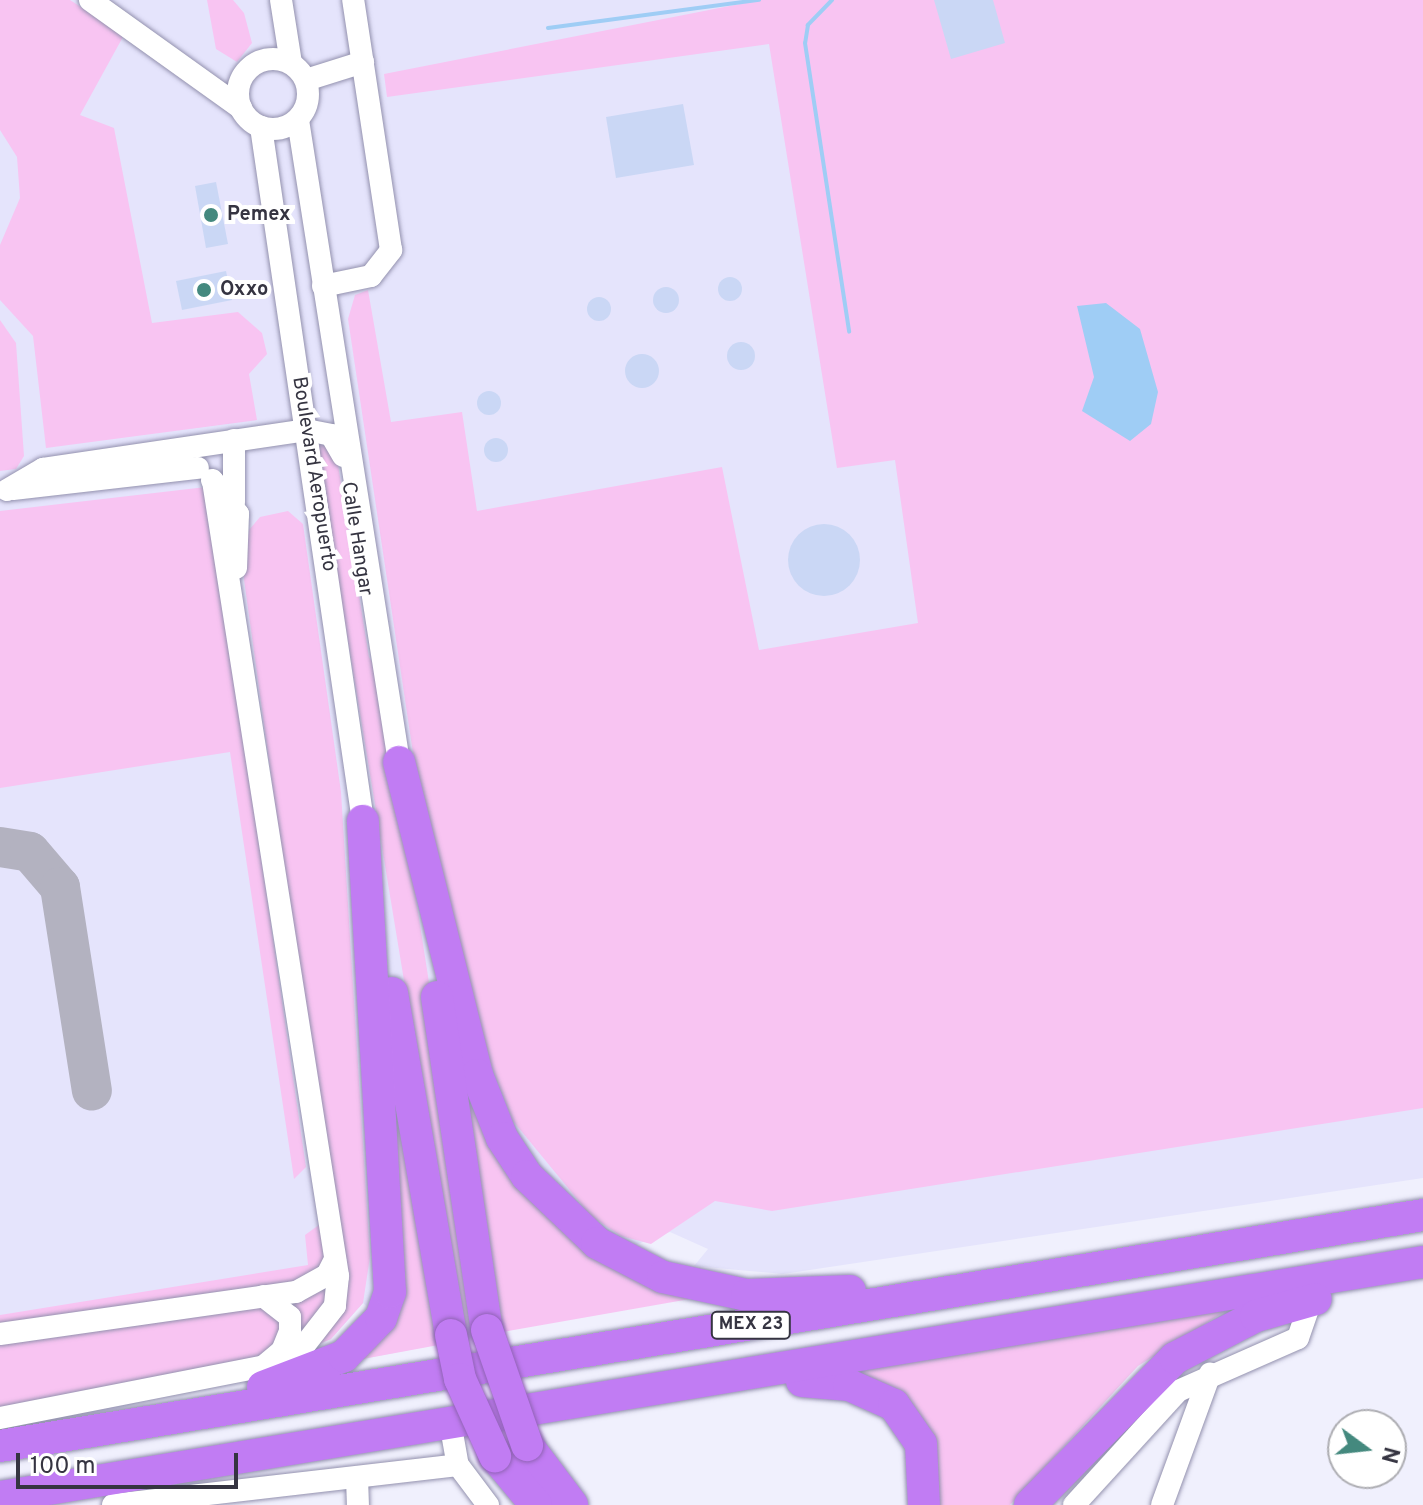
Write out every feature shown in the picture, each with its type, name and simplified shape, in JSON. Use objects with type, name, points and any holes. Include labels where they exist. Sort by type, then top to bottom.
[{"type":"highway","points":[[399,762],[477,1075],[502,1138],[527,1176],[597,1243],[663,1277],[747,1295],[1090,1271]]},
{"type":"highway","points":[[399,762],[487,1330],[506,1403],[527,1445],[572,1505]]},
{"type":"highway","points":[[363,821],[460,1379],[495,1456],[536,1505]]},
{"type":"highway","points":[[121,1426],[273,1384],[344,1356],[381,1318],[390,1292],[363,821]]},
{"type":"highway","name":"MEX 23","points":[[0,1446],[1423,1215]]},
{"type":"highway","points":[[1030,1505],[1175,1358],[1256,1316],[1311,1301],[1422,1263]]},
{"type":"highway","points":[[0,1497],[719,1384],[1422,1263]]},
{"type":"highway","points":[[719,1384],[812,1380],[849,1385],[894,1405],[921,1444],[924,1505]]},
{"type":"street","points":[[90,0],[241,108],[261,127],[298,120],[308,101],[306,80],[291,63],[274,58],[250,67],[239,86],[241,108]]},
{"type":"street","points":[[281,0],[291,63]]},
{"type":"street","points":[[323,286],[371,276],[391,250],[353,0]]},
{"type":"street","points":[[306,80],[363,62]]},
{"type":"street","name":"Boulevard Aeropuerto","points":[[298,120],[399,762]]},
{"type":"street","name":"Boulevard Aeropuerto","points":[[261,127],[363,821]]},
{"type":"street","points":[[4,490],[43,469],[306,430]]},
{"type":"street","name":"Calle Hangar","points":[[306,430],[331,435],[341,445],[383,671]]},
{"type":"street","points":[[231,601],[234,440]]},
{"type":"street","points":[[179,447],[234,502]]},
{"type":"street","points":[[4,490],[206,474]]},
{"type":"street","points":[[206,474],[231,601],[335,1259],[335,1306],[273,1384]]},
{"type":"street","points":[[0,1334],[263,1296],[315,1284],[335,1259]]},
{"type":"street","points":[[0,1418],[264,1366],[282,1351],[290,1317],[263,1296]]},
{"type":"street","points":[[1074,1505],[1178,1391],[1210,1374],[1298,1338],[1311,1301]]},
{"type":"street","points":[[1162,1505],[1210,1374]]},
{"type":"street","points":[[451,1427],[458,1465],[488,1505]]},
{"type":"street","points":[[113,1505],[458,1465]]},
{"type":"street","points":[[357,1478],[358,1505]]},
{"type":"shaded area","points":[[0,0],[1423,0],[1423,1178],[783,1274],[694,1266],[708,1249],[670,1232],[638,1244],[620,1272],[503,1332],[352,1361],[387,1324],[363,1303],[331,1339],[116,1410],[0,1428]]},
{"type":"shaded area","points":[[0,0],[70,0],[124,35],[80,115],[114,128],[152,323],[238,312],[262,333],[267,354],[249,374],[257,420],[46,448],[33,336],[0,300],[0,245],[20,198],[17,157],[0,130]]},
{"type":"shaded area","points":[[207,0],[233,0],[244,13],[252,43],[237,62],[216,49]]},
{"type":"shaded area","points":[[760,0],[1423,0],[1423,1108],[772,1211],[715,1201],[651,1244],[621,1236],[591,1216],[513,1121],[488,1057],[413,753],[348,319],[355,295],[368,290],[391,422],[462,412],[477,511],[722,467],[759,650],[918,623],[895,460],[837,468],[769,44],[387,97],[384,74]]},
{"type":"shaded area","points":[[0,320],[16,343],[24,456],[16,469],[0,471]]},
{"type":"shaded area","points":[[315,441],[336,452],[369,657],[381,675],[482,1322],[461,1326]]},
{"type":"shaded area","points":[[223,485],[218,559],[306,1167],[294,1179],[230,752],[0,788],[0,511]]},
{"type":"shaded area","points":[[288,511],[303,524],[341,792],[370,1257],[363,1303],[331,1339],[233,1382],[0,1428],[0,1315],[308,1265],[305,1235],[323,1222],[329,1196],[242,565],[249,530],[260,517]]},
{"type":"shaded area","points":[[382,958],[444,1344],[352,1361],[375,1340]]},
{"type":"shaded area","points":[[455,1028],[492,1141],[690,1299],[503,1332]]},
{"type":"shaded area","points":[[1227,1310],[1138,1366],[1010,1505],[932,1505],[932,1460],[856,1371]]},
{"type":"water","points":[[1106,303],[1140,329],[1158,392],[1151,424],[1130,441],[1082,411],[1094,377],[1077,306]]},
{"type":"building","points":[[934,0],[993,0],[1005,43],[951,59]]},
{"type":"building","points":[[683,104],[694,165],[616,178],[606,117]]},
{"type":"building","name":"Pemex","points":[[216,182],[228,244],[206,248],[195,186]]},
{"type":"building","name":"Oxxo","points":[[226,271],[232,300],[182,310],[176,281]]},
{"type":"building","points":[[730,277],[739,280],[742,289],[739,298],[730,301],[721,298],[718,289],[721,280]]},
{"type":"building","points":[[666,287],[675,291],[679,300],[675,309],[666,313],[657,309],[653,300],[657,291]]},
{"type":"building","points":[[599,297],[608,300],[611,309],[608,318],[599,321],[590,318],[587,309],[590,300]]},
{"type":"building","points":[[741,342],[751,346],[755,356],[751,366],[741,370],[731,366],[727,356],[731,346]]},
{"type":"building","points":[[642,354],[654,359],[659,371],[654,383],[642,388],[630,383],[625,371],[630,359]]},
{"type":"building","points":[[489,391],[498,394],[501,403],[498,412],[489,415],[480,412],[477,403],[480,394]]},
{"type":"building","points":[[496,438],[505,441],[508,450],[505,459],[496,462],[487,459],[484,450],[487,441]]},
{"type":"building","points":[[831,524],[850,534],[858,546],[858,574],[850,586],[838,594],[817,596],[798,586],[790,574],[788,553],[798,534],[810,526]]},
{"type":"waterway","points":[[548,28],[759,0]]},
{"type":"waterway","points":[[832,0],[808,25],[805,43],[849,332]]},
{"type":"taxiway","points":[[0,847],[30,852],[60,887],[92,1091]]},
{"type":"place","name":"Pemex","points":[[211,215]]},
{"type":"place","name":"Oxxo","points":[[204,290]]}]
